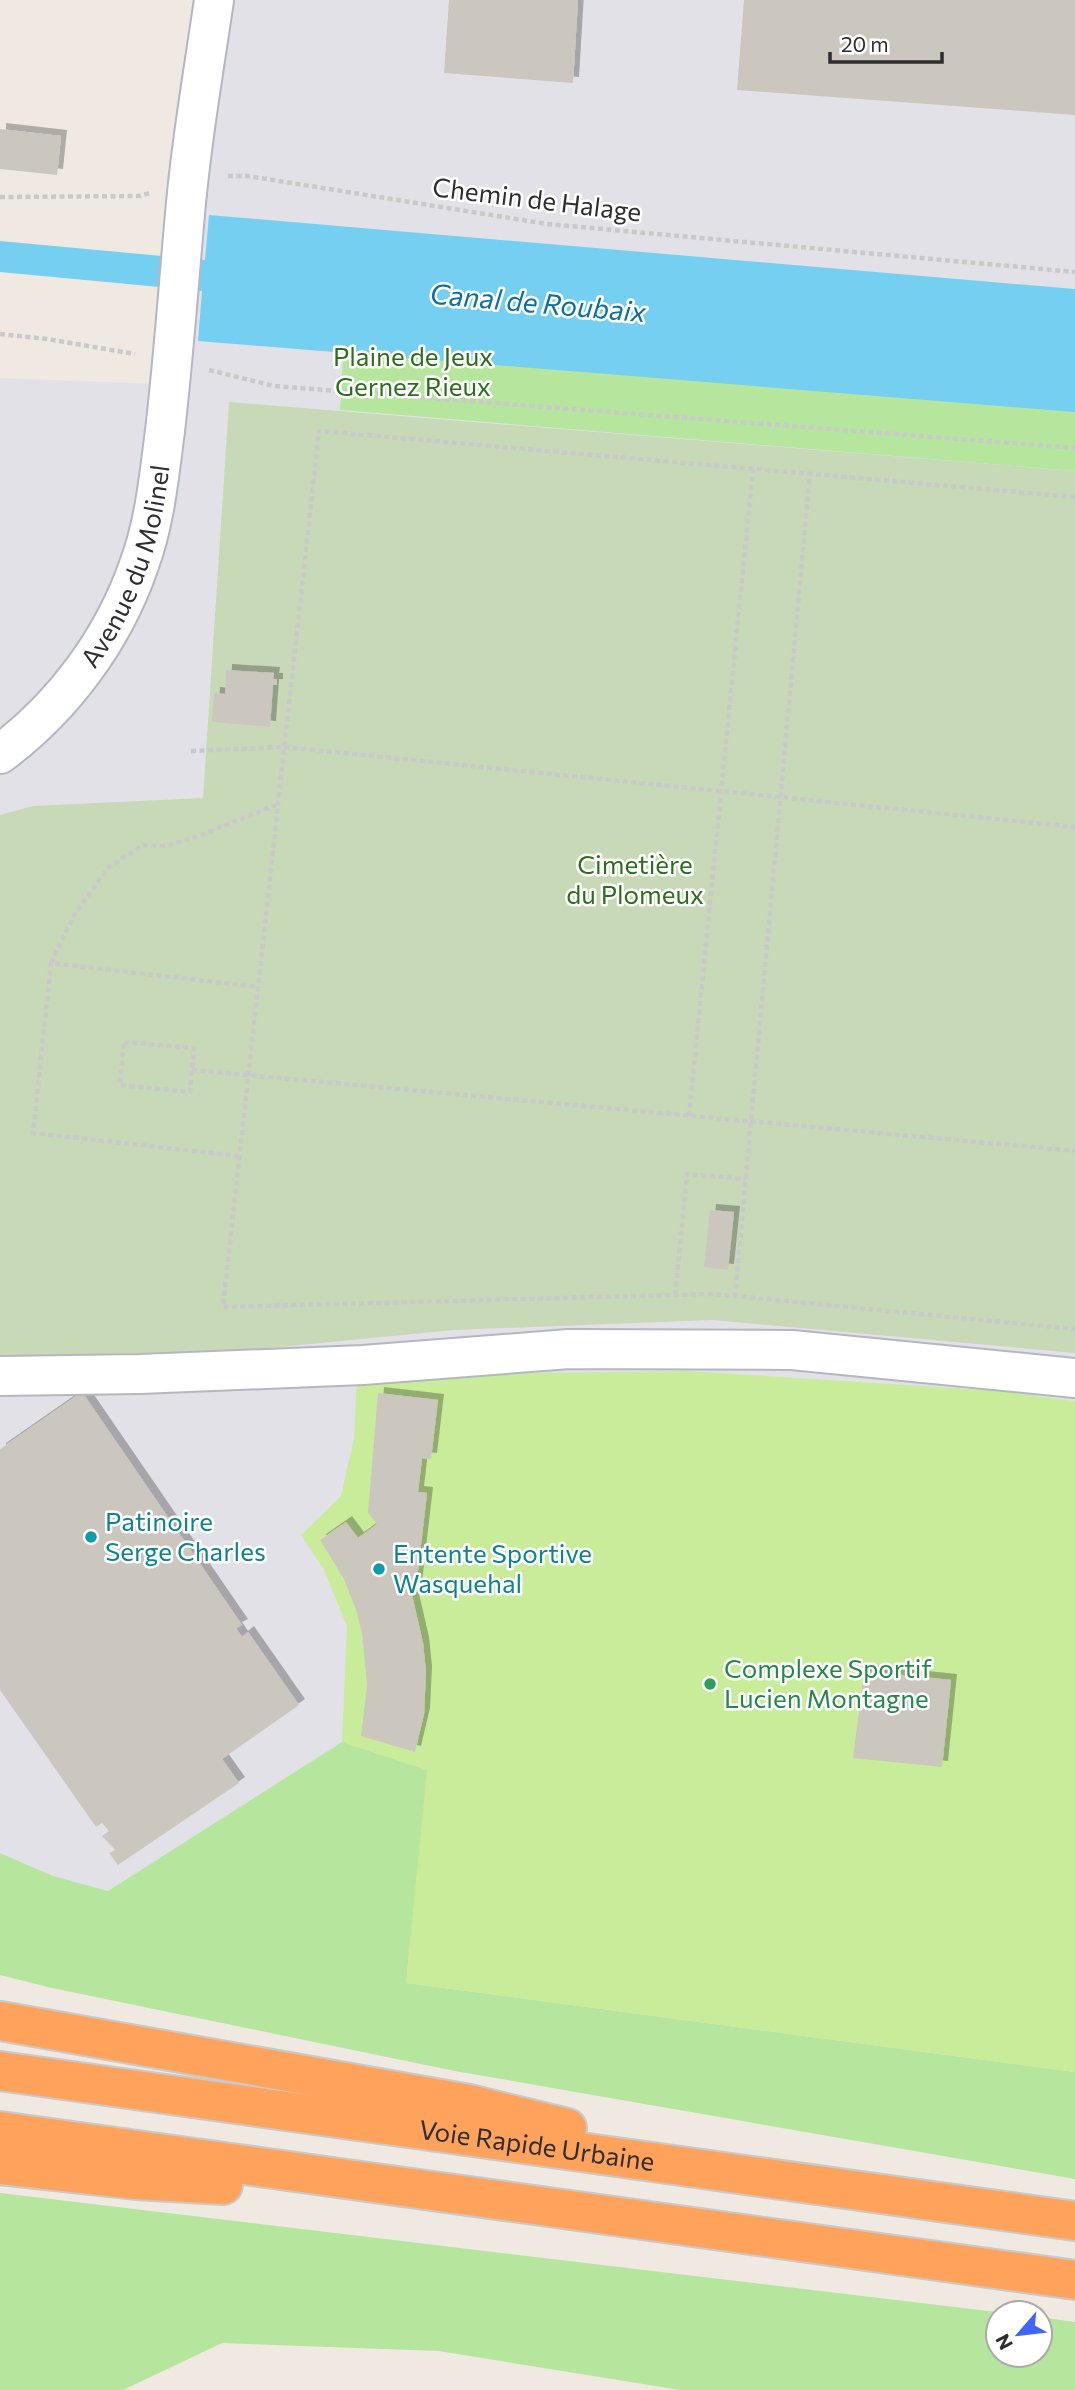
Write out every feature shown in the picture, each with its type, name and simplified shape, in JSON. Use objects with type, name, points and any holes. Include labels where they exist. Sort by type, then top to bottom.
[{"type":"highway","points":[[0,2018],[37,2027],[468,2104],[777,2178]]},
{"type":"highway","name":"Voie Rapide Urbaine","points":[[0,2071],[1075,2221]]},
{"type":"highway","points":[[0,2131],[1075,2280]]},
{"type":"highway","points":[[0,2165],[136,2180],[487,2197]]},
{"type":"street","points":[[188,186],[214,0]]},
{"type":"street","name":"Avenue du Molinel","points":[[0,754],[30,730],[66,693],[96,651],[127,598],[151,527],[161,463],[188,186]]},
{"type":"street","points":[[0,1376],[140,1374],[363,1365],[569,1349],[792,1350],[1075,1378]]},
{"type":"path","name":"Chemin de Halage","points":[[188,186],[248,176],[547,224],[1075,272]]},
{"type":"path","points":[[0,197],[139,197],[188,186]]},
{"type":"path","points":[[0,334],[173,350],[275,386],[1075,448]]},
{"type":"path","points":[[1075,497],[319,431],[223,1307],[713,1294],[1075,1329]]},
{"type":"path","points":[[689,1116],[753,469]]},
{"type":"path","points":[[735,1297],[810,474]]},
{"type":"path","points":[[191,751],[284,747],[1075,827]]},
{"type":"path","points":[[239,1156],[33,1133],[51,963],[76,912],[108,867],[143,845],[165,846],[196,837],[278,804]]},
{"type":"path","points":[[51,963],[258,987]]},
{"type":"path","points":[[124,1042],[194,1048],[192,1070],[190,1092],[120,1085],[124,1042]]},
{"type":"path","points":[[192,1070],[1075,1151]]},
{"type":"path","points":[[676,1295],[687,1174],[745,1179]]},
{"type":"shaded area","points":[[200,0],[1075,0],[1075,2157],[0,1913],[0,378],[185,385]]},
{"type":"green space","name":"Plaine de Jeux Gernez Rieux","points":[[345,322],[1075,387],[1075,471],[340,410]]},
{"type":"green space","name":"Cimetière du Plomeux","points":[[229,402],[1075,471],[1075,1353],[712,1320],[454,1330],[189,1356],[0,1356],[0,815],[33,806],[203,798]]},
{"type":"green space","name":"Complexe Sportif Lucien Montagne","points":[[689,1371],[999,1391],[1075,1401],[1075,2072],[406,1983],[427,1770],[342,1742],[347,1626],[323,1568],[301,1535],[341,1496],[354,1438],[357,1375]]},
{"type":"green space","points":[[342,1742],[428,1770],[406,1983],[1075,2072],[1075,2179],[455,2071],[0,1975],[0,1853],[53,1876],[108,1891]]},
{"type":"green space","points":[[0,2193],[984,2310],[984,2369],[1054,2369],[1054,2319],[1075,2322],[1075,2390],[680,2390],[439,2351],[222,2343],[123,2390],[0,2390]]},
{"type":"water","name":"Canal de Roubaix","points":[[209,215],[1075,289],[1075,412],[198,341],[202,291],[0,272],[0,241],[205,260]]},
{"type":"building","points":[[449,0],[578,0],[573,83],[444,73]]},
{"type":"building","points":[[744,0],[1075,0],[1075,115],[737,90]]},
{"type":"building","points":[[0,129],[61,136],[57,175],[0,169]]},
{"type":"building","points":[[226,670],[274,673],[273,679],[277,679],[277,685],[273,685],[270,727],[212,722],[214,693],[225,694]]},
{"type":"building","points":[[710,1210],[734,1212],[728,1270],[704,1267]]},
{"type":"building","name":"Patinoire Serge Charles","points":[[82,1392],[242,1625],[236,1628],[242,1637],[248,1632],[299,1705],[222,1759],[239,1783],[118,1865],[109,1853],[115,1850],[102,1836],[109,1831],[102,1823],[96,1827],[0,1690],[0,1449]]},
{"type":"building","name":"Entente Sportive Wasquehal","points":[[378,1393],[438,1400],[431,1459],[422,1458],[418,1492],[427,1493],[416,1588],[411,1591],[423,1643],[426,1672],[424,1714],[415,1752],[361,1736],[367,1685],[362,1633],[344,1579],[320,1540],[346,1522],[358,1538],[377,1524],[368,1513]]},
{"type":"building","points":[[864,1671],[951,1680],[942,1767],[853,1758]]},
{"type":"place","name":"Patinoire Serge Charles","points":[[91,1537]]},
{"type":"place","name":"Entente Sportive Wasquehal","points":[[379,1569]]},
{"type":"place","name":"Complexe Sportif Lucien Montagne","points":[[710,1684]]}]
